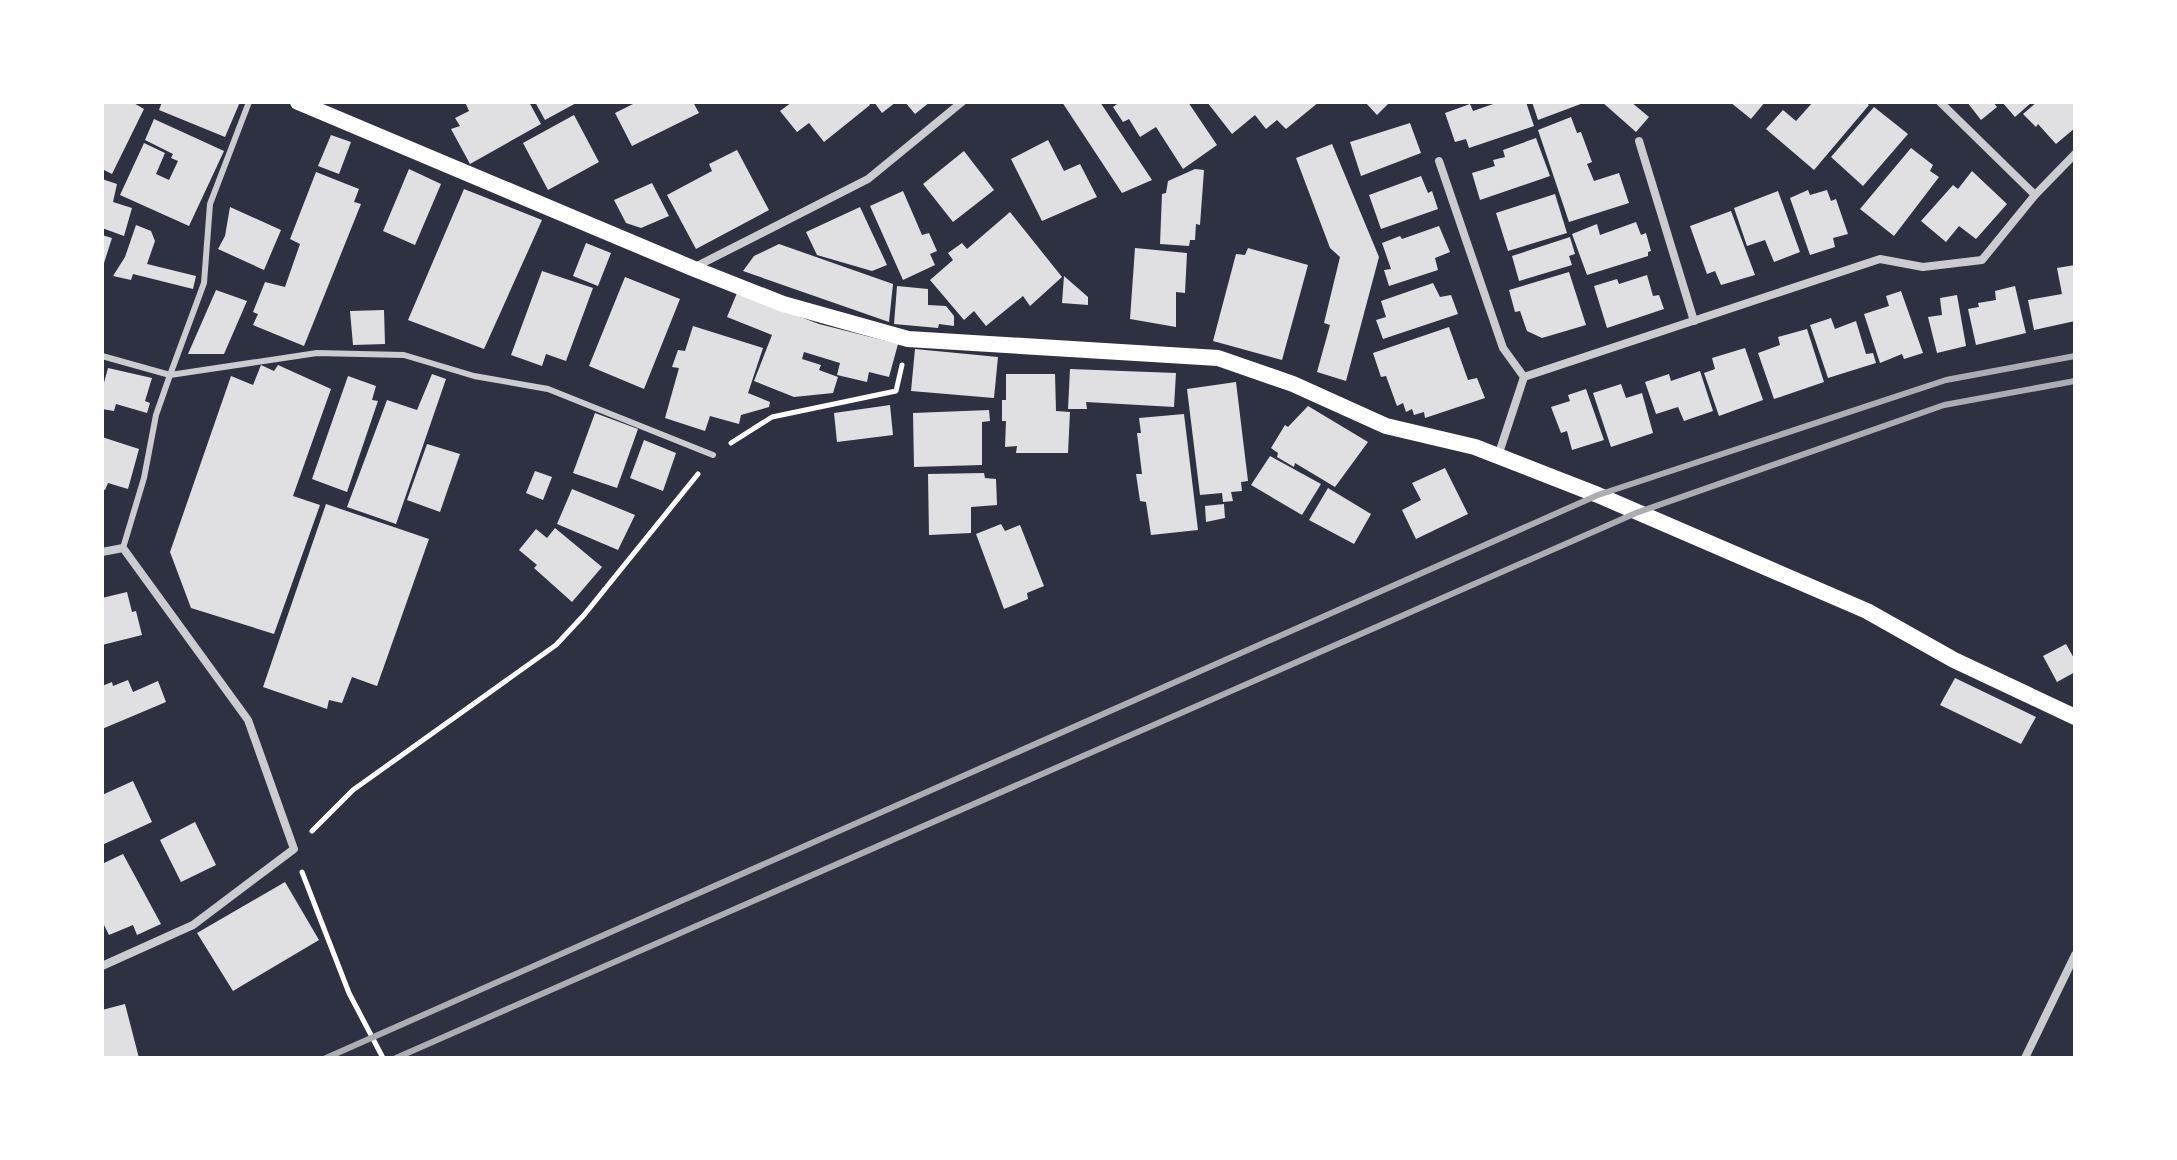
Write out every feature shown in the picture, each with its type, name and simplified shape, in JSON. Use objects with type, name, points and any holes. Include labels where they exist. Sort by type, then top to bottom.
[{"type":"main road","points":[[298,102],[783,304],[908,339],[1218,358],[1293,384],[1386,426],[1475,447],[1598,495],[1867,611],[1954,660],[2075,717]]},
{"type":"street","points":[[692,268],[868,179],[962,102]]},
{"type":"street","points":[[1940,102],[2035,195]]},
{"type":"street","points":[[1639,141],[1694,321]]},
{"type":"street","points":[[1524,377],[1880,259],[1923,267],[1982,260],[2035,195],[2075,154]]},
{"type":"street","points":[[1439,161],[1503,348],[1524,377]]},
{"type":"street","points":[[1498,456],[1524,377]]},
{"type":"street","points":[[102,552],[123,548],[248,720],[294,849],[193,925],[102,966]]},
{"type":"street","points":[[2025,1058],[2075,955]]},
{"type":"lane","points":[[123,548],[144,478],[156,415],[204,283],[210,204],[249,102]]},
{"type":"lane","points":[[102,356],[170,375],[317,353],[404,355],[474,376],[548,389],[713,455]]},
{"type":"path","points":[[383,1058],[349,993],[294,849],[353,790],[556,645],[584,615],[713,455],[772,417],[896,391],[908,339]]},
{"type":"building","points":[[102,102],[132,102],[144,109],[112,174],[102,169]]},
{"type":"building","points":[[162,102],[240,102],[225,137],[159,110]]},
{"type":"building","points":[[465,102],[529,102],[541,124],[470,164],[451,129],[460,126],[455,118],[469,111]]},
{"type":"building","points":[[535,102],[578,102],[545,120]]},
{"type":"building","points":[[632,102],[693,102],[699,113],[632,146],[615,113]]},
{"type":"building","points":[[792,102],[868,102],[870,105],[824,142],[809,123],[797,132],[780,111]]},
{"type":"building","points":[[874,102],[896,102],[882,113]]},
{"type":"building","points":[[905,102],[930,102],[915,114]]},
{"type":"building","points":[[1062,102],[1100,102],[1152,180],[1122,193]]},
{"type":"building","points":[[1120,102],[1188,102],[1217,145],[1183,169],[1156,127],[1140,137],[1129,119],[1123,122],[1113,107]]},
{"type":"building","points":[[1207,102],[1319,102],[1286,129],[1277,120],[1266,129],[1255,115],[1232,134]]},
{"type":"building","points":[[1365,102],[1390,102],[1377,115]]},
{"type":"building","points":[[1499,102],[1526,102],[1534,126],[1469,148],[1466,139],[1455,142],[1445,113],[1470,104],[1473,111]]},
{"type":"building","points":[[1532,102],[1586,102],[1538,120]]},
{"type":"building","points":[[1602,102],[1631,102],[1649,117],[1636,132]]},
{"type":"building","points":[[1730,102],[1765,102],[1751,119]]},
{"type":"building","points":[[1813,102],[1865,102],[1869,105],[1814,170],[1766,129],[1783,110],[1796,121]]},
{"type":"building","points":[[1967,102],[1993,102],[1997,107],[1981,120]]},
{"type":"building","points":[[2002,102],[2032,102],[2015,117]]},
{"type":"building","points":[[2037,102],[2075,102],[2075,128],[2056,144],[2038,124],[2036,127],[2023,114]]},
{"type":"building","points":[[1874,107],[1908,134],[1863,186],[1831,157]]},
{"type":"building","points":[[574,115],[599,162],[548,190],[523,143]]},
{"type":"building","points":[[1571,117],[1577,133],[1581,132],[1592,162],[1587,164],[1594,181],[1619,173],[1629,203],[1569,222],[1538,130]]},
{"type":"building","points":[[154,119],[224,151],[189,226],[120,195],[144,143],[165,153],[156,174],[169,180],[178,161],[171,158],[173,154],[145,140]]},
{"type":"building","points":[[1410,123],[1421,153],[1361,176],[1350,142]]},
{"type":"building","points":[[331,135],[351,142],[339,174],[318,166]]},
{"type":"building","points":[[1536,138],[1550,176],[1480,200],[1472,173],[1495,166],[1493,160],[1505,157],[1503,150]]},
{"type":"building","points":[[1048,140],[1064,171],[1080,164],[1097,197],[1042,221],[1011,159]]},
{"type":"building","points":[[1332,144],[1379,257],[1346,381],[1317,372],[1330,325],[1324,323],[1340,257],[1330,248],[1296,158]]},
{"type":"building","points":[[1911,148],[1933,165],[1930,171],[1939,177],[1894,236],[1860,209]]},
{"type":"building","points":[[737,150],[769,210],[696,249],[667,195],[712,171],[709,164]]},
{"type":"building","points":[[964,151],[994,190],[953,222],[923,184]]},
{"type":"building","points":[[409,169],[441,184],[415,245],[383,231]]},
{"type":"building","points":[[1195,169],[1204,170],[1200,225],[1196,224],[1195,240],[1190,240],[1189,246],[1160,244],[1162,194],[1166,193],[1168,181]]},
{"type":"building","points":[[1972,171],[2007,204],[1976,239],[1959,226],[1946,242],[1921,221],[1953,185],[1958,189]]},
{"type":"building","points":[[316,172],[359,189],[354,202],[361,204],[304,346],[253,325],[258,314],[253,312],[265,282],[285,287],[300,244],[290,239]]},
{"type":"building","points":[[1421,176],[1428,193],[1432,191],[1438,209],[1381,229],[1369,195]]},
{"type":"building","points":[[102,179],[117,184],[113,202],[132,208],[124,236],[102,228]]},
{"type":"building","points":[[652,183],[669,216],[641,228],[626,223],[614,200]]},
{"type":"building","points":[[464,189],[542,220],[484,349],[408,320]]},
{"type":"building","points":[[1808,190],[1810,195],[1827,190],[1831,201],[1836,199],[1848,234],[1833,238],[1835,247],[1810,255],[1790,198]]},
{"type":"building","points":[[903,191],[922,235],[929,233],[937,251],[930,254],[935,265],[903,280],[870,206]]},
{"type":"building","points":[[1778,191],[1800,252],[1774,262],[1765,240],[1747,246],[1734,208]]},
{"type":"building","points":[[1555,194],[1567,233],[1508,251],[1496,213]]},
{"type":"building","points":[[230,207],[281,230],[264,270],[218,249],[225,236]]},
{"type":"building","points":[[860,207],[887,265],[872,271],[817,255],[806,232]]},
{"type":"building","points":[[1731,211],[1755,275],[1721,285],[1715,271],[1707,274],[1690,226]]},
{"type":"building","points":[[1010,212],[1062,277],[1030,306],[1023,296],[986,326],[974,311],[964,320],[930,280],[953,260],[948,253],[962,243],[967,249]]},
{"type":"building","points":[[1636,222],[1641,235],[1646,233],[1651,251],[1648,256],[1587,275],[1572,234],[1597,224],[1600,235]]},
{"type":"building","points":[[136,225],[151,231],[155,241],[147,264],[196,276],[193,289],[133,274],[131,280],[113,276],[125,257]]},
{"type":"building","points":[[1439,226],[1450,252],[1435,258],[1438,270],[1389,286],[1384,270],[1391,269],[1382,243]]},
{"type":"building","points":[[102,235],[112,238],[103,266],[102,266]]},
{"type":"building","points":[[1570,237],[1575,254],[1569,256],[1572,265],[1519,281],[1512,256]]},
{"type":"building","points":[[586,243],[611,253],[598,286],[573,276]]},
{"type":"building","points":[[779,244],[893,284],[889,322],[743,271],[754,256]]},
{"type":"building","points":[[1135,248],[1187,253],[1185,293],[1176,292],[1176,327],[1130,319]]},
{"type":"building","points":[[1248,248],[1308,265],[1282,360],[1213,341],[1236,254],[1245,255]]},
{"type":"building","points":[[2075,265],[2075,321],[2034,330],[2028,300],[2062,294],[2057,268]]},
{"type":"building","points":[[542,271],[593,288],[566,361],[546,354],[542,366],[511,355]]},
{"type":"building","points":[[1569,272],[1586,325],[1542,338],[1527,331],[1520,311],[1515,312],[1509,290]]},
{"type":"building","points":[[1647,275],[1653,296],[1659,295],[1664,309],[1607,328],[1594,286],[1617,279],[1619,284]]},
{"type":"building","points":[[1064,276],[1088,297],[1088,305],[1062,303]]},
{"type":"building","points":[[625,277],[680,299],[644,389],[589,366]]},
{"type":"building","points":[[1433,283],[1440,297],[1451,295],[1458,314],[1383,339],[1376,320],[1386,317],[1381,301]]},
{"type":"building","points":[[897,286],[928,289],[928,305],[946,306],[954,316],[954,326],[939,324],[938,328],[894,324]]},
{"type":"building","points":[[2015,286],[2026,333],[1976,345],[1968,309],[1979,307],[1978,303],[1996,300],[1995,291]]},
{"type":"building","points":[[216,290],[247,301],[224,354],[188,354]]},
{"type":"building","points":[[1901,291],[1923,353],[1904,359],[1902,354],[1880,363],[1864,314],[1889,306],[1886,296]]},
{"type":"building","points":[[737,293],[819,324],[898,344],[889,377],[869,372],[867,382],[837,375],[840,363],[804,352],[802,359],[821,365],[819,370],[838,377],[833,393],[794,397],[754,381],[772,335],[727,317]]},
{"type":"building","points":[[1957,295],[1966,346],[1937,353],[1928,317],[1942,315],[1940,298]]},
{"type":"building","points":[[384,310],[385,344],[353,345],[350,311]]},
{"type":"building","points":[[1831,318],[1835,329],[1856,321],[1866,354],[1873,353],[1876,363],[1828,378],[1810,325]]},
{"type":"building","points":[[693,326],[763,348],[748,393],[770,402],[769,407],[741,415],[739,424],[710,416],[705,431],[665,418],[679,368],[672,367],[678,350],[685,351]]},
{"type":"building","points":[[1449,327],[1468,380],[1477,378],[1485,398],[1425,418],[1424,412],[1414,415],[1412,409],[1406,412],[1403,403],[1397,406],[1386,376],[1381,377],[1373,353]]},
{"type":"building","points":[[1807,329],[1824,382],[1774,399],[1758,353],[1780,345],[1778,337]]},
{"type":"building","points":[[1745,348],[1763,400],[1719,416],[1704,373],[1715,369],[1712,358]]},
{"type":"building","points":[[915,349],[998,357],[994,398],[911,391]]},
{"type":"building","points":[[261,365],[274,371],[278,365],[331,389],[293,496],[320,505],[274,634],[191,608],[170,552],[231,376],[253,385]]},
{"type":"building","points":[[108,368],[152,378],[145,401],[150,403],[147,413],[116,404],[114,411],[102,409],[102,390]]},
{"type":"building","points":[[1070,369],[1176,373],[1174,407],[1086,402],[1087,409],[1068,409]]},
{"type":"building","points":[[1700,371],[1713,411],[1684,421],[1678,407],[1656,414],[1645,382],[1669,374],[1671,381]]},
{"type":"building","points":[[432,374],[446,379],[396,524],[347,507],[387,400],[417,410]]},
{"type":"building","points":[[1006,374],[1055,374],[1056,411],[1070,412],[1068,453],[1016,453],[1017,446],[1005,447],[1006,421],[1002,421],[1002,400],[1006,400]]},
{"type":"building","points":[[348,376],[376,386],[372,400],[378,401],[347,492],[312,479]]},
{"type":"building","points":[[1236,382],[1248,481],[1241,482],[1242,491],[1231,492],[1233,501],[1223,502],[1222,493],[1200,495],[1187,389]]},
{"type":"building","points":[[1621,384],[1626,398],[1642,393],[1653,433],[1611,447],[1593,393]]},
{"type":"building","points":[[1586,389],[1604,440],[1572,450],[1567,431],[1561,433],[1551,407],[1570,401],[1568,395]]},
{"type":"building","points":[[890,405],[893,435],[837,442],[834,413]]},
{"type":"building","points":[[1308,406],[1368,442],[1335,487],[1295,463],[1294,467],[1277,457],[1278,453],[1271,448],[1285,425],[1288,427]]},
{"type":"building","points":[[989,410],[990,421],[982,422],[982,465],[914,467],[913,413]]},
{"type":"building","points":[[595,413],[638,429],[617,488],[573,473]]},
{"type":"building","points":[[1184,414],[1198,530],[1151,535],[1146,502],[1140,501],[1136,474],[1142,474],[1137,433],[1141,433],[1139,418]]},
{"type":"building","points":[[102,437],[139,449],[128,489],[108,483],[105,490],[102,489]]},
{"type":"building","points":[[644,440],[676,453],[663,491],[630,478]]},
{"type":"building","points":[[427,444],[460,454],[440,512],[407,500]]},
{"type":"building","points":[[1270,456],[1321,484],[1302,515],[1251,485]]},
{"type":"building","points":[[1445,468],[1468,514],[1416,539],[1402,510],[1421,500],[1412,483]]},
{"type":"building","points":[[535,471],[552,477],[543,500],[526,493]]},
{"type":"building","points":[[984,473],[985,478],[996,479],[997,505],[971,507],[971,533],[929,535],[928,474]]},
{"type":"building","points":[[1328,488],[1371,514],[1354,544],[1309,520]]},
{"type":"building","points":[[572,489],[635,515],[618,550],[557,524]]},
{"type":"building","points":[[326,504],[429,539],[377,686],[352,677],[342,703],[329,700],[327,709],[263,687]]},
{"type":"building","points":[[1224,504],[1225,518],[1206,522],[1205,506]]},
{"type":"building","points":[[1001,524],[1005,531],[1020,525],[1044,586],[1027,593],[1028,599],[1004,609],[976,534]]},
{"type":"building","points":[[555,528],[602,567],[572,602],[519,550],[536,529],[547,538]]},
{"type":"building","points":[[127,592],[142,635],[102,645],[102,598]]},
{"type":"building","points":[[2066,644],[2075,660],[2075,672],[2057,682],[2043,656]]},
{"type":"building","points":[[1955,678],[2036,717],[2021,744],[1940,705]]},
{"type":"building","points":[[128,680],[133,692],[158,681],[166,702],[102,729],[102,686],[112,682],[113,686]]},
{"type":"building","points":[[133,781],[152,822],[102,845],[102,795]]},
{"type":"building","points":[[195,822],[216,865],[181,882],[160,840]]},
{"type":"building","points":[[123,854],[161,924],[137,935],[133,925],[109,935],[102,921],[102,864]]},
{"type":"building","points":[[285,882],[319,940],[233,991],[197,933]]},
{"type":"building","points":[[125,1004],[139,1058],[102,1058],[102,1010]]},
{"type":"railway","points":[[326,1058],[1598,495],[1946,380],[2075,356]]},
{"type":"railway","points":[[396,1058],[1636,513],[1944,405],[2075,381]]}]
